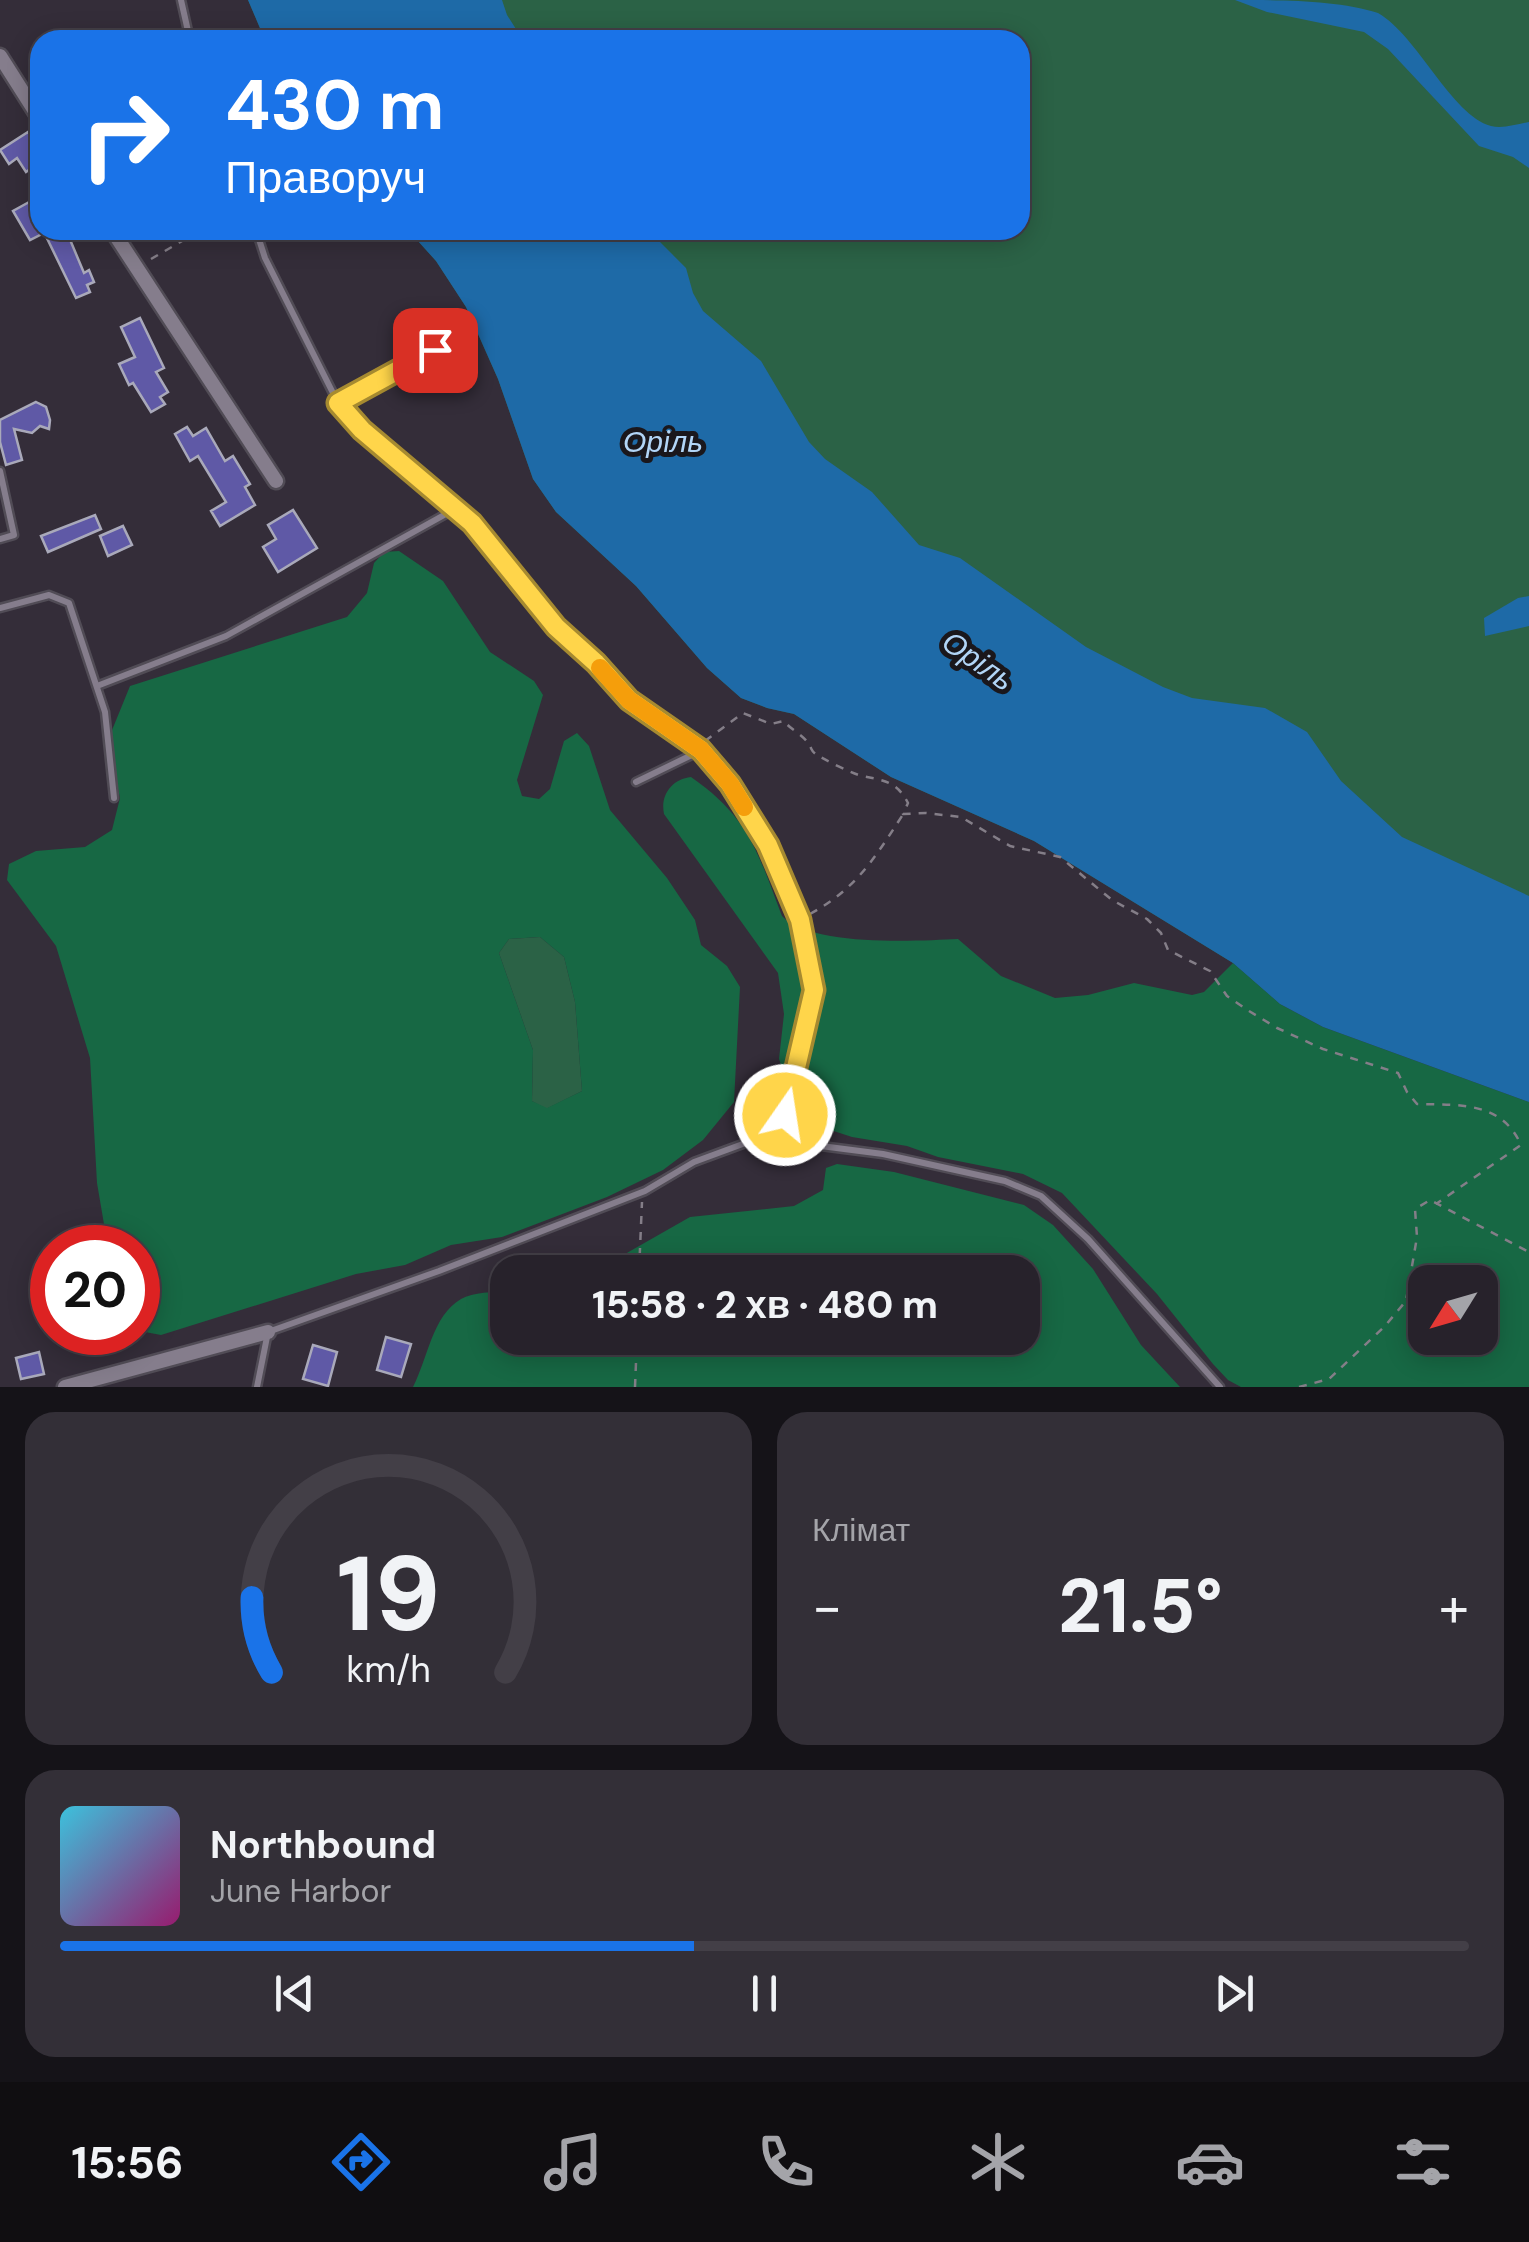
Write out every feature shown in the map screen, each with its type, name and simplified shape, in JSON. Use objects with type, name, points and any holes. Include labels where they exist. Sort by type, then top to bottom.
[{"type":"street","points":[[0,56],[30,103]]},
{"type":"street","points":[[119,240],[276,481]]},
{"type":"street","points":[[65,1387],[268,1332]]},
{"type":"lane","points":[[180,0],[188,30]]},
{"type":"lane","points":[[257,1387],[268,1332],[645,1192],[694,1162],[759,1138],[785,1115],[814,990],[800,920],[768,845],[730,784],[698,749],[629,700],[556,627],[472,523],[362,430],[338,403],[259,240]]},
{"type":"lane","points":[[338,403],[467,333]]},
{"type":"lane","points":[[0,470],[14,535],[0,539]]},
{"type":"lane","points":[[97,686],[226,636],[455,509]]},
{"type":"lane","points":[[0,608],[49,595],[69,604],[105,712],[114,798]]},
{"type":"lane","points":[[636,782],[698,749]]},
{"type":"lane","points":[[785,1115],[798,1143]]},
{"type":"lane","points":[[759,1138],[884,1154],[1006,1182],[1041,1196],[1088,1238],[1220,1387]]},
{"type":"path","points":[[137,268],[183,240]]},
{"type":"path","points":[[698,749],[742,713],[771,724],[784,721],[806,739],[814,754],[858,776],[874,776],[902,791],[908,802],[904,814],[878,853],[841,897],[800,920]]},
{"type":"path","points":[[904,814],[961,817],[1010,846],[1060,856],[1112,900],[1147,919],[1168,950],[1210,971],[1228,996],[1277,1028],[1364,1064],[1398,1073],[1406,1092],[1417,1104],[1486,1109],[1514,1128],[1520,1145],[1436,1204]]},
{"type":"path","points":[[639,1255],[640,1208],[645,1192]]},
{"type":"path","points":[[1299,1387],[1329,1379],[1385,1326],[1406,1300],[1417,1237],[1415,1209],[1430,1200],[1529,1252]]},
{"type":"path","points":[[635,1387],[636,1355]]},
{"type":"green space","points":[[248,0],[1529,0],[1529,1102],[1280,1004],[1233,963],[1034,841],[891,777],[794,714],[741,698],[707,668],[636,586],[556,512],[533,479],[498,379],[466,307],[417,240],[1030,240],[1030,30],[261,30]]},
{"type":"green space","points":[[399,551],[443,581],[490,652],[534,681],[543,695],[517,780],[522,796],[539,799],[550,789],[564,741],[577,733],[589,746],[610,810],[667,878],[695,920],[701,945],[727,966],[740,987],[734,1102],[703,1140],[663,1170],[607,1197],[502,1237],[451,1245],[405,1265],[356,1274],[160,1335],[160,1225],[104,1225],[97,1183],[90,1058],[56,946],[7,880],[9,864],[36,851],[85,847],[112,830],[120,798],[108,740],[130,686],[347,617],[367,593],[374,563],[384,552]],"holes":[[[540,937],[564,957],[575,1002],[582,1091],[547,1108],[532,1101],[533,1050],[499,953],[509,939]]]},
{"type":"green space","points":[[691,777],[726,807],[758,855],[782,916],[796,926],[865,940],[958,939],[1001,976],[1055,998],[1088,995],[1134,983],[1192,995],[1204,992],[1233,963],[1280,1004],[1323,1027],[1529,1102],[1529,1387],[1241,1387],[1213,1364],[1157,1294],[1062,1193],[1023,1174],[852,1137],[800,1120],[779,1059],[784,1014],[778,973],[664,814],[666,794],[673,785]]},
{"type":"green space","points":[[540,937],[564,957],[575,1002],[582,1091],[546,1109],[532,1101],[533,1050],[499,953],[509,939]]},
{"type":"green space","points":[[837,1164],[894,1172],[1024,1205],[1053,1225],[1093,1269],[1141,1345],[1180,1387],[413,1387],[432,1338],[451,1306],[471,1295],[490,1292],[490,1355],[1040,1355],[1040,1255],[623,1255],[690,1217],[794,1206],[823,1190],[826,1168]]},
{"type":"water","points":[[248,0],[502,0],[517,30],[261,30]]},
{"type":"water","points":[[1235,0],[1327,3],[1378,13],[1407,39],[1476,119],[1496,127],[1529,122],[1529,168],[1513,157],[1479,146],[1388,49],[1364,32],[1267,12]]},
{"type":"water","name":"Орiль","points":[[417,240],[658,240],[686,268],[703,311],[761,361],[809,442],[825,459],[872,492],[919,545],[960,558],[1086,647],[1163,687],[1192,698],[1265,708],[1307,732],[1341,781],[1402,837],[1529,896],[1529,1102],[1323,1027],[1280,1004],[1233,963],[1034,841],[891,777],[794,714],[741,698],[707,668],[636,586],[556,512],[533,479],[498,379],[466,307]]},
{"type":"water","points":[[1529,596],[1529,626],[1485,636],[1484,618],[1518,598]]},
{"type":"building","points":[[28,132],[30,169],[26,172],[17,158],[9,164],[0,150]]},
{"type":"building","points":[[30,202],[30,240],[13,211]]},
{"type":"building","points":[[48,240],[70,240],[84,273],[89,270],[94,282],[87,285],[90,292],[76,298]]},
{"type":"building","points":[[140,318],[164,368],[156,372],[168,392],[160,397],[165,404],[151,412],[133,383],[129,385],[119,364],[135,357],[121,327]]},
{"type":"building","points":[[36,402],[46,407],[49,429],[40,426],[32,433],[14,429],[22,460],[6,465],[0,420]]},
{"type":"building","points":[[187,427],[193,436],[206,428],[225,461],[233,456],[250,484],[245,487],[255,505],[220,526],[211,511],[226,502],[198,456],[190,461],[175,434]]},
{"type":"building","points":[[293,510],[317,548],[278,572],[263,547],[276,539],[268,525]]},
{"type":"building","points":[[95,515],[101,529],[48,552],[41,536]]},
{"type":"building","points":[[123,526],[132,545],[108,556],[100,536]]},
{"type":"building","points":[[386,1337],[411,1344],[401,1377],[377,1370]]},
{"type":"building","points":[[313,1345],[337,1352],[328,1386],[303,1379]]},
{"type":"building","points":[[40,1355],[44,1374],[21,1379],[16,1358]]},
{"type":"slow traffic","points":[[600,668],[629,700],[701,750],[744,807]]},
{"type":"route","points":[[435,350],[338,403],[362,430],[472,523],[556,627],[629,700],[701,750],[730,784],[768,845],[800,920],[814,990],[785,1115]]},
{"type":"water label","name":"Оріль","points":[[978,661]]}]
